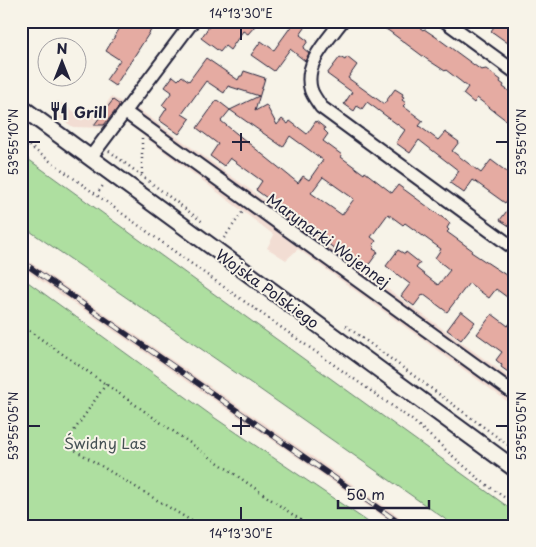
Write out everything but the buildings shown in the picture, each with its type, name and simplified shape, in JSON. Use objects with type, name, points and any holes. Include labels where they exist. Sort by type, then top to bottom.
[{"type":"street","points":[[90,158],[194,21]]},
{"type":"street","points":[[342,21],[316,56],[310,73],[311,92],[321,107],[515,249]]},
{"type":"street","points":[[445,21],[515,72]]},
{"type":"street","name":"Wojska Polskiego","points":[[21,107],[515,469]]},
{"type":"street","name":"Marynarki Wojennej","points":[[125,112],[515,394]]},
{"type":"path","points":[[141,131],[142,177]]},
{"type":"path","points":[[21,140],[207,275],[418,424],[480,480],[515,506]]},
{"type":"path","points":[[107,150],[210,227]]},
{"type":"path","points":[[224,238],[250,202]]},
{"type":"path","points":[[217,232],[231,243]]},
{"type":"path","points":[[21,325],[309,526]]},
{"type":"path","points":[[344,325],[515,450]]},
{"type":"path","points":[[106,384],[65,444],[198,525],[196,526]]},
{"type":"shaded area","points":[[111,97],[141,111],[515,381],[515,407],[298,249],[286,260],[267,248],[274,235],[116,115],[105,128],[73,127],[50,112],[58,101],[78,114],[100,114]]},
{"type":"shaded area","points":[[21,256],[413,526],[397,526],[21,267]]},
{"type":"green space","points":[[21,154],[515,512],[515,526],[455,526],[21,225]]},
{"type":"green space","name":"Świdny Las","points":[[21,277],[215,418],[374,526],[21,526]]},
{"type":"railway","points":[[21,261],[404,526]]},
{"type":"place","name":"Grill","points":[[59,111]]}]
